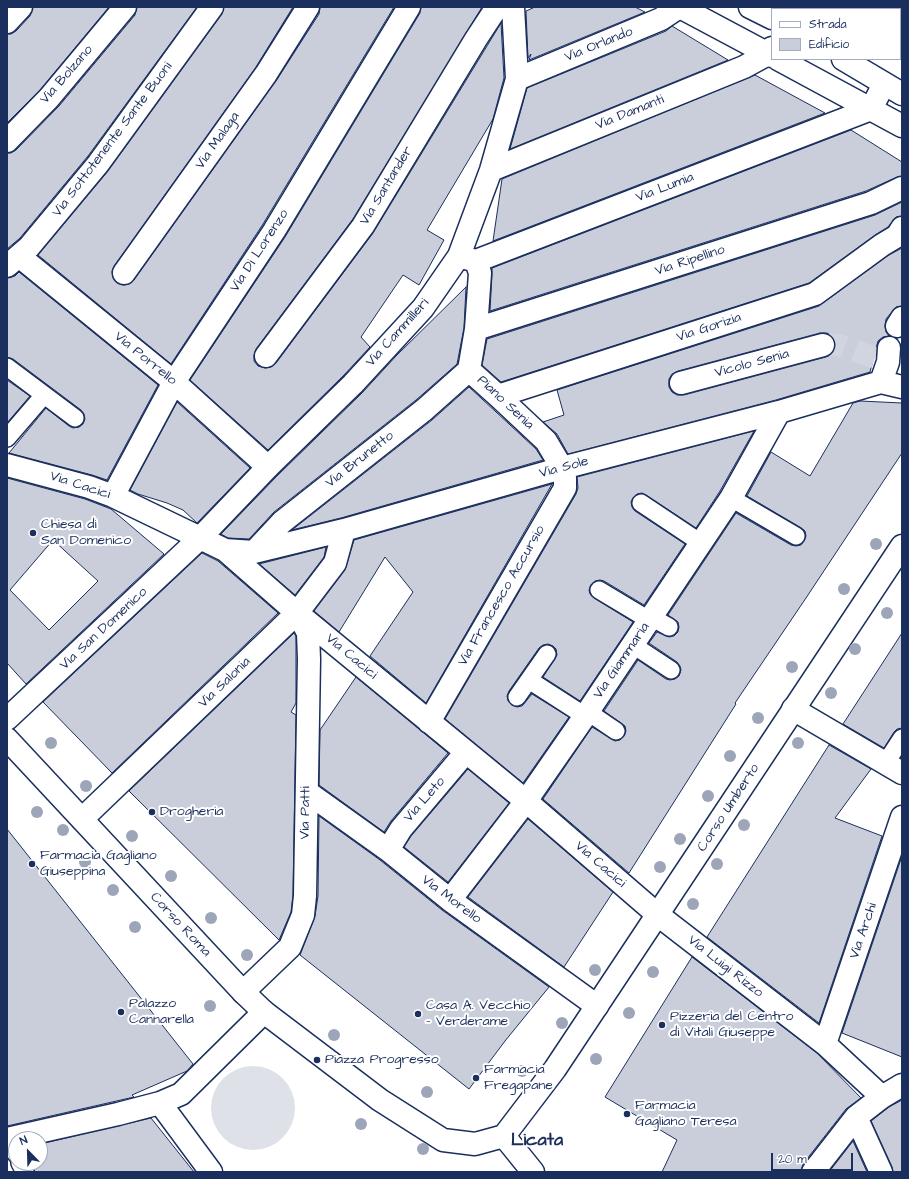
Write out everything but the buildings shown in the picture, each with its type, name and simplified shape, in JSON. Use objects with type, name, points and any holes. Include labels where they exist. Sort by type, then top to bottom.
[{"type":"street","points":[[7,22],[21,7]]},
{"type":"street","name":"Via Bolzano","points":[[7,141],[49,98],[125,7]]},
{"type":"street","name":"Via Sottotenente Sante Buoni","points":[[13,261],[29,247],[98,164],[212,7]]},
{"type":"street","name":"Via Malaga","points":[[124,273],[266,74],[308,7]]},
{"type":"street","name":"Via Di Lorenzo","points":[[113,496],[174,382],[274,230],[409,7]]},
{"type":"street","name":"Via Santander","points":[[266,356],[363,226],[472,45],[497,7]]},
{"type":"street","name":"Via Cammilleri","points":[[200,538],[268,467],[353,384],[467,258],[517,79],[513,7]]},
{"type":"street","points":[[680,7],[771,53]]},
{"type":"street","name":"Via Orlando","points":[[517,79],[661,19],[680,7]]},
{"type":"street","points":[[750,7],[771,18]]},
{"type":"street","name":"Via Damanti","points":[[491,170],[744,67],[771,54]]},
{"type":"street","points":[[783,60],[902,126]]},
{"type":"street","points":[[845,60],[893,89],[871,109]]},
{"type":"street","name":"Via Lumia","points":[[467,258],[871,109]]},
{"type":"street","name":"Via Ripellino","points":[[476,329],[871,203],[902,188]]},
{"type":"street","name":"Via Gorizia","points":[[498,396],[815,294],[882,245],[897,236],[902,228]]},
{"type":"street","name":"Piano Senia","points":[[467,258],[480,273],[476,329],[469,370],[546,441],[562,468]]},
{"type":"street","name":"Via Porrello","points":[[13,261],[174,382],[268,467]]},
{"type":"street","name":"Vicolo Senia","points":[[681,384],[823,345]]},
{"type":"street","points":[[881,382],[884,356]]},
{"type":"street","name":"Via Brunetto","points":[[254,552],[282,522],[424,410],[469,370]]},
{"type":"street","name":"Via Sole","points":[[225,550],[254,552],[344,530],[562,468],[779,412],[881,382],[902,387]]},
{"type":"street","name":"Via Giammaria","points":[[450,900],[526,801],[633,645],[657,621],[701,543],[731,498],[779,412]]},
{"type":"street","name":"Via Cacici","points":[[7,465],[89,487],[113,496],[225,550],[297,613],[526,801],[658,915]]},
{"type":"street","name":"Via Francesco Accursio","points":[[429,722],[565,488],[565,478],[562,468]]},
{"type":"street","name":"Via Salonia","points":[[82,819],[297,613],[335,563],[344,530]]},
{"type":"street","name":"Via San Domenico","points":[[7,719],[200,538]]},
{"type":"street","name":"Corso Umberto","points":[[504,1136],[554,1069],[597,1006],[902,546]]},
{"type":"street","name":"Via Patti","points":[[48,1132],[152,1105],[181,1094],[255,1003],[290,947],[303,915],[305,896],[309,665],[308,633],[297,613]]},
{"type":"street","points":[[793,710],[893,769]]},
{"type":"street","name":"Corso Roma","points":[[7,739],[255,1003],[380,1100],[443,1140],[476,1144],[504,1136]]},
{"type":"street","name":"Via Leto","points":[[388,850],[401,829],[466,752]]},
{"type":"street","name":"Via Morello","points":[[306,792],[388,850],[450,900],[597,1006]]},
{"type":"street","name":"Via Archi","points":[[826,1044],[902,817]]},
{"type":"street","name":"Via Luigi Rizzo","points":[[658,915],[826,1044],[882,1097]]},
{"type":"street","points":[[813,1172],[856,1117],[882,1097],[902,1085]]},
{"type":"street","points":[[152,1105],[211,1172]]},
{"type":"street","points":[[856,1117],[881,1172]]},
{"type":"street","points":[[504,1136],[533,1172]]},
{"type":"lane","points":[[7,367],[75,418]]},
{"type":"lane","points":[[7,438],[44,395]]},
{"type":"lane","points":[[731,498],[796,536]]},
{"type":"lane","points":[[641,503],[701,543]]},
{"type":"lane","points":[[599,590],[657,621]]},
{"type":"lane","points":[[633,645],[671,670]]},
{"type":"lane","points":[[518,697],[547,654]]},
{"type":"lane","points":[[529,680],[616,731]]},
{"type":"lane","points":[[893,769],[902,738]]},
{"type":"shaded area","points":[[253,1066],[261,1067],[276,1073],[288,1085],[294,1100],[294,1116],[288,1131],[276,1143],[261,1149],[253,1150],[245,1149],[230,1143],[218,1131],[212,1116],[211,1108],[212,1100],[218,1085],[230,1073],[245,1067]]},
{"type":"tunnel","points":[[823,345],[839,345],[875,358]]},
{"type":"place","name":"Chiesa di San Domenico","points":[[33,533]]},
{"type":"place","name":"Drogheria","points":[[152,812]]},
{"type":"place","name":"Farmacia Gagliano Giuseppina","points":[[32,864]]},
{"type":"place","name":"Palazzo Cannarella","points":[[121,1012]]},
{"type":"place","name":"Casa A. Vecchio - Verderame","points":[[418,1014]]},
{"type":"place","name":"Pizzeria del Centro di Vitali Giuseppe","points":[[662,1025]]},
{"type":"place","name":"Piazza Progresso","points":[[317,1060]]},
{"type":"place","name":"Farmacia Fregapane","points":[[476,1078]]},
{"type":"place","name":"Farmacia Gagliano Teresa","points":[[627,1114]]},
{"type":"district","name":"Licata","points":[[537,1141]]}]
